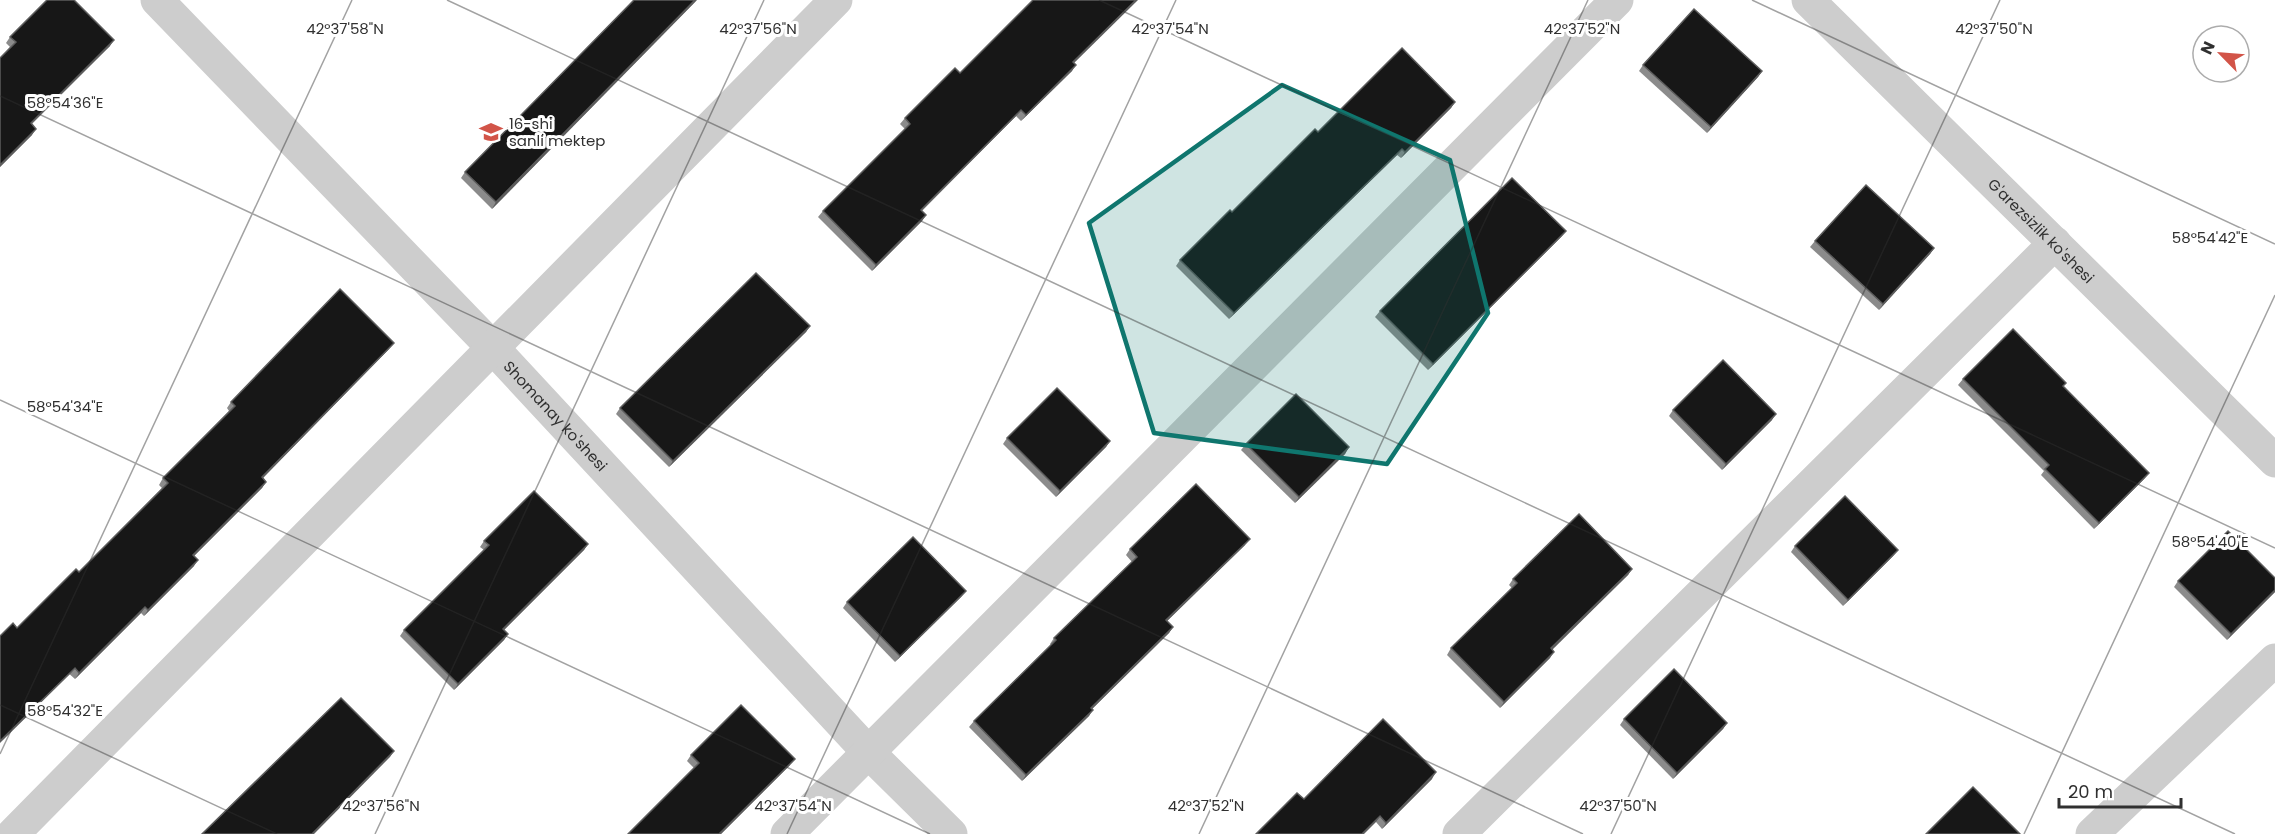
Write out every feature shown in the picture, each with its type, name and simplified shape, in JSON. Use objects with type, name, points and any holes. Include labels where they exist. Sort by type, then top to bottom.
[{"type":"street","name":"Shomanay ko'shesi","points":[[157,0],[493,348],[869,753],[951,834]]},
{"type":"street","points":[[13,834],[836,0]]},
{"type":"street","points":[[787,834],[1617,0]]},
{"type":"street","name":"G'arezsizlik ko'shesi","points":[[1808,0],[2275,461]]},
{"type":"street","points":[[1459,834],[2055,243]]},
{"type":"street","points":[[2092,834],[2275,660]]},
{"type":"highlighted area","points":[[1282,85],[1450,160],[1488,313],[1387,464],[1154,433],[1089,223]]},
{"type":"building","points":[[47,0],[74,0],[114,40],[31,123],[36,129],[0,165],[0,58],[16,42],[10,37]]},
{"type":"building","points":[[634,0],[695,0],[496,202],[465,172]]},
{"type":"building","points":[[1033,0],[1136,0],[1073,62],[1076,65],[1026,115],[1021,110],[921,210],[926,215],[876,265],[823,211],[910,124],[905,118],[955,68],[960,73]]},
{"type":"building","points":[[1694,9],[1762,71],[1711,127],[1643,65]]},
{"type":"building","points":[[1402,48],[1455,102],[1405,152],[1402,149],[1234,313],[1180,260],[1315,129],[1318,132]]},
{"type":"building","points":[[1512,178],[1566,231],[1433,364],[1380,311]]},
{"type":"building","points":[[1866,185],[1934,248],[1883,304],[1815,241]]},
{"type":"building","points":[[756,273],[810,326],[673,461],[620,408]]},
{"type":"building","points":[[340,289],[394,343],[262,477],[266,482],[193,555],[198,560],[148,610],[145,607],[79,673],[75,668],[0,741],[0,636],[13,623],[17,628],[76,569],[79,572],[168,483],[163,478],[235,406],[231,402]]},
{"type":"building","points":[[2013,329],[2066,383],[2063,386],[2149,473],[2099,523],[2045,469],[2049,465],[1963,379]]},
{"type":"building","points":[[1723,360],[1776,414],[1726,464],[1673,410]]},
{"type":"building","points":[[1057,388],[1110,441],[1060,491],[1007,438]]},
{"type":"building","points":[[1296,394],[1349,447],[1299,497],[1246,444]]},
{"type":"building","points":[[1196,484],[1250,539],[1166,620],[1173,627],[1026,775],[974,721],[1137,557],[1130,549]]},
{"type":"building","points":[[534,491],[588,544],[503,629],[508,634],[458,684],[404,630],[489,545],[484,541]]},
{"type":"building","points":[[1845,496],[1898,550],[1848,600],[1795,546]]},
{"type":"building","points":[[1579,514],[1632,569],[1551,648],[1554,652],[1504,702],[1451,648],[1517,583],[1513,579]]},
{"type":"building","points":[[2228,531],[2275,578],[2275,590],[2231,634],[2178,581]]},
{"type":"building","points":[[913,537],[966,591],[900,656],[847,602]]},
{"type":"building","points":[[1674,669],[1727,723],[1677,773],[1624,719]]},
{"type":"building","points":[[341,698],[394,751],[312,834],[202,834]]},
{"type":"building","points":[[741,705],[795,759],[719,834],[628,834],[699,763],[691,755]]},
{"type":"building","points":[[1383,719],[1436,772],[1386,823],[1380,816],[1362,834],[1256,834],[1297,793],[1304,799]]},
{"type":"building","points":[[1973,787],[2020,834],[1926,834]]},
{"type":"place","name":"16-shi sanli mektep","points":[[491,132]]}]
